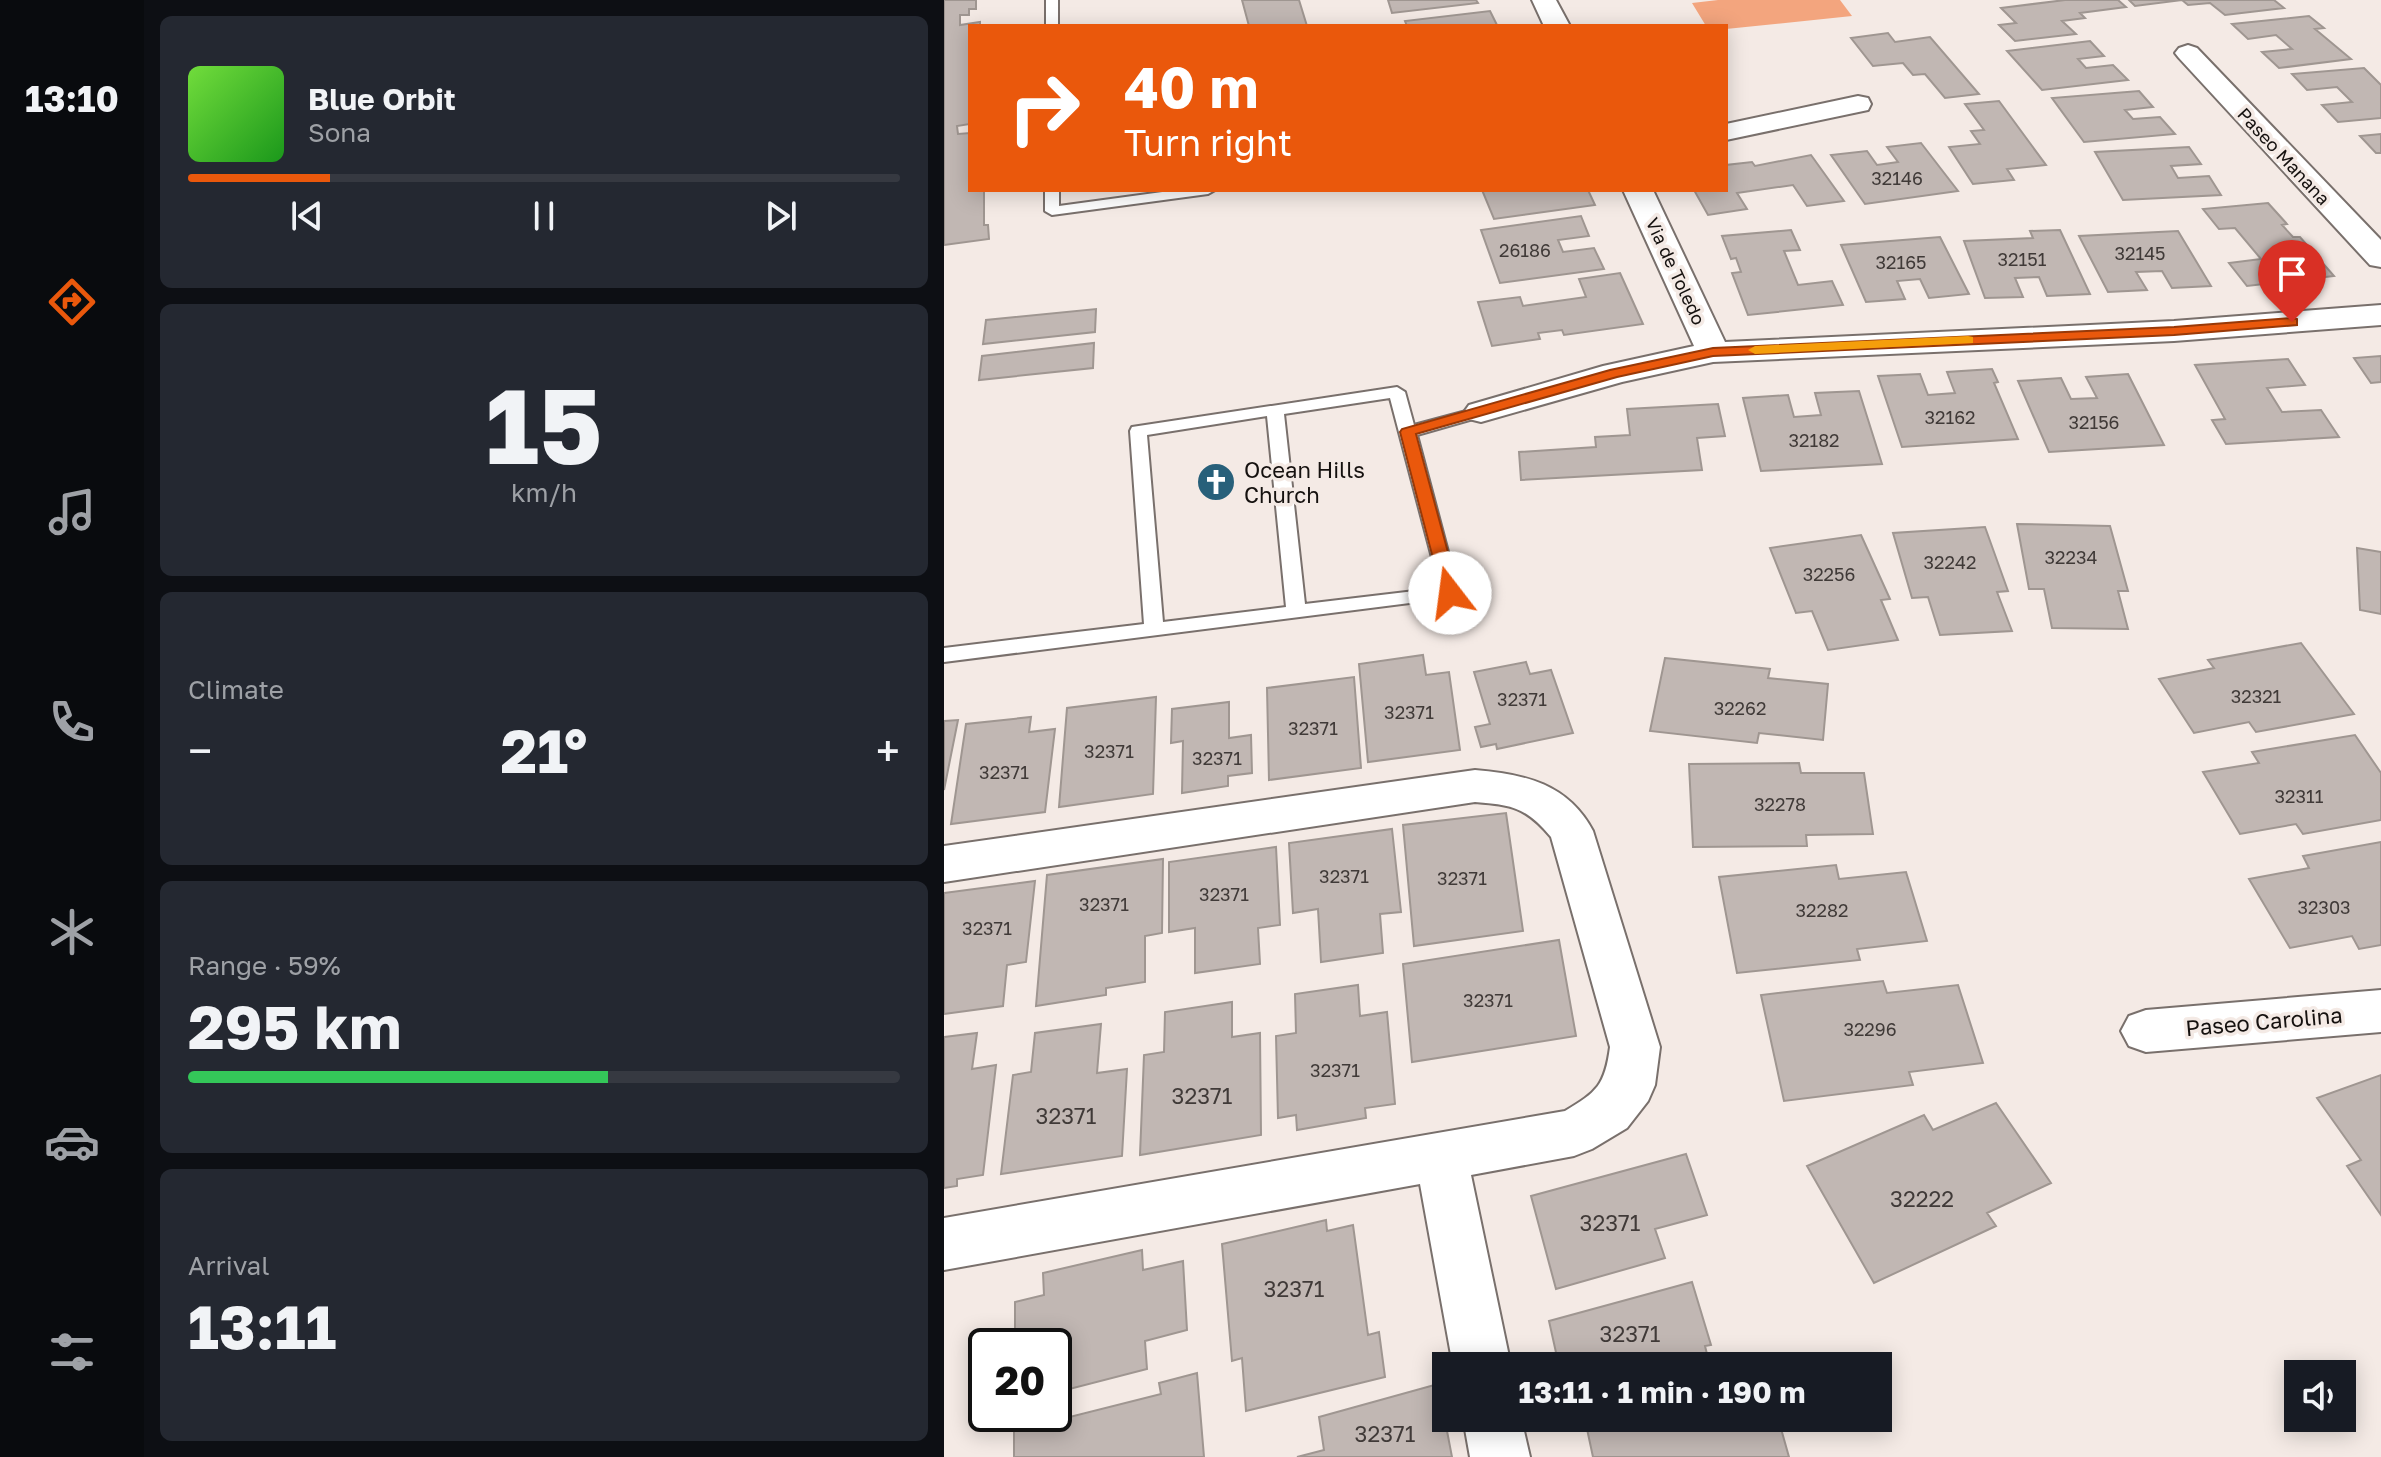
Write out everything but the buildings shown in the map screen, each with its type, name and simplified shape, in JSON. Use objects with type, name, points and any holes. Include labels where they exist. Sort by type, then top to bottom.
[{"type":"street","points":[[1544,0],[1556,24]]},
{"type":"street","name":"Paseo Manana","points":[[2188,53],[2381,258]]},
{"type":"street","points":[[1728,132],[1858,104]]},
{"type":"street","name":"Via de Toledo","points":[[1639,192],[1713,352]]},
{"type":"street","points":[[1481,412],[1615,373],[1713,352],[2174,331],[2381,315]]},
{"type":"street","points":[[944,864],[1475,786],[1513,789],[1548,802],[1571,831],[1635,1047],[1630,1085],[1609,1112],[1574,1133],[944,1244]]},
{"type":"street","name":"Paseo Carolina","points":[[2146,1031],[2381,1011]]},
{"type":"street","points":[[1441,1157],[1479,1352]]},
{"type":"street","points":[[1495,1432],[1500,1457]]},
{"type":"lane","points":[[1052,0],[1052,24]]},
{"type":"lane","points":[[1052,192],[1052,211],[1193,192]]},
{"type":"lane","points":[[944,655],[1450,593],[1397,392],[1138,431],[1154,629]]},
{"type":"lane","points":[[1275,410],[1296,612]]},
{"type":"lane","points":[[1408,432],[1481,412]]},
{"type":"shaded area","points":[[1718,0],[1840,0],[1852,16],[1728,29],[1728,24],[1705,24],[1692,3]]},
{"type":"slow traffic","points":[[1755,350],[1968,340]]},
{"type":"place","name":"Ocean Hills Church","points":[[1216,482]]},
{"type":"route","points":[[1450,593],[1408,432],[1615,373],[1713,352],[2174,331],[2292,322]]}]
